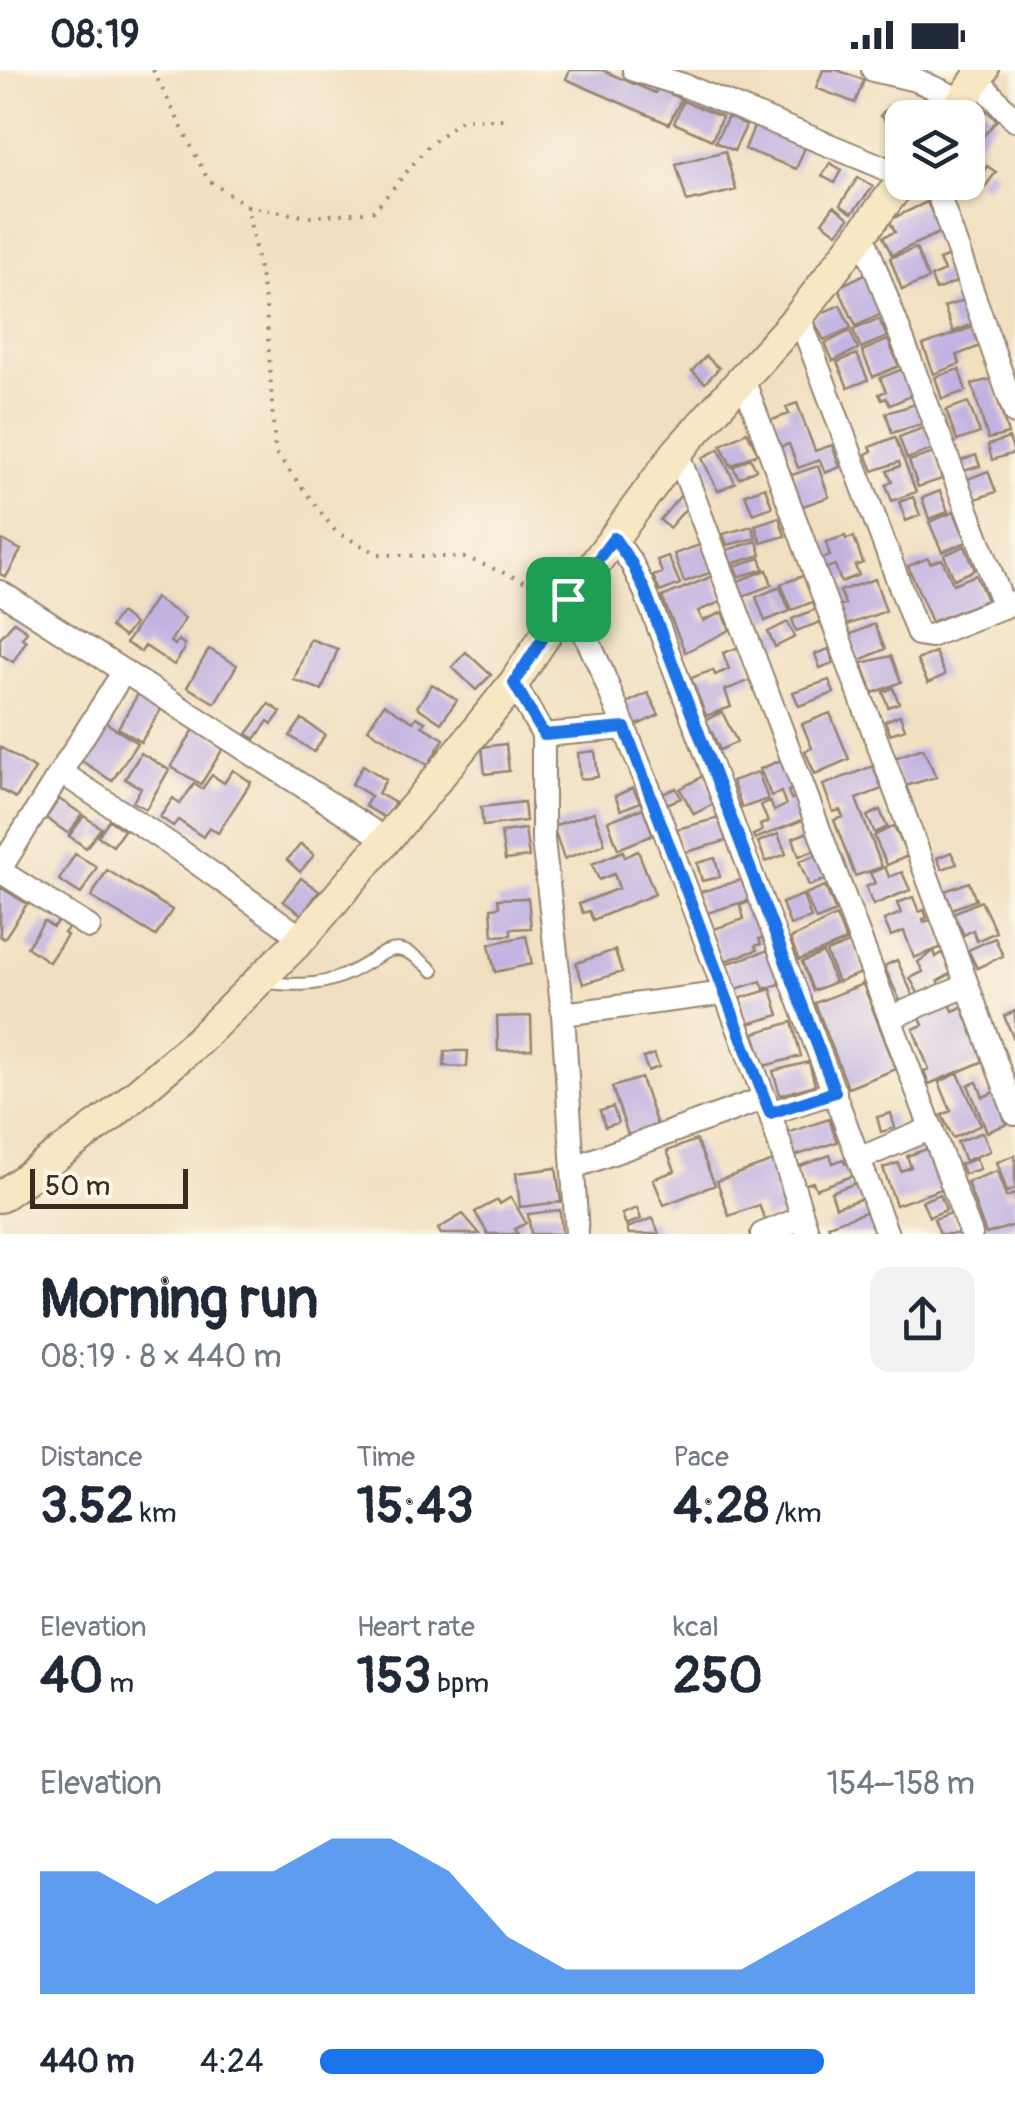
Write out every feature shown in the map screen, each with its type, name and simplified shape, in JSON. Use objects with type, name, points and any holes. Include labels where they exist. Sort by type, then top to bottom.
[{"type":"main road","points":[[0,1197],[110,1116],[197,1042],[302,938],[514,683],[568,599],[678,452],[798,316],[887,200]]},
{"type":"street","points":[[634,70],[685,78],[885,169]]},
{"type":"street","points":[[873,70],[969,87],[1011,109]]},
{"type":"street","points":[[941,200],[1009,378],[1015,414]]},
{"type":"street","points":[[798,316],[918,634],[930,636],[1009,604],[862,234]]},
{"type":"street","points":[[742,376],[1015,1114]]},
{"type":"street","points":[[678,452],[971,1234]]},
{"type":"street","points":[[614,538],[645,591],[887,1234]]},
{"type":"street","points":[[1,594],[387,840]]},
{"type":"street","points":[[568,599],[625,728],[726,992],[768,1106],[805,1226],[762,1234]]},
{"type":"street","points":[[89,927],[0,870],[124,671]]},
{"type":"street","points":[[514,683],[544,735],[543,840],[563,1014],[577,1234]]},
{"type":"street","points":[[544,735],[625,728]]},
{"type":"street","points":[[62,773],[302,938]]},
{"type":"street","points":[[890,1018],[966,986]]},
{"type":"street","points":[[563,1014],[726,992]]},
{"type":"street","points":[[574,1167],[768,1106],[835,1092]]},
{"type":"street","points":[[860,1158],[932,1128]]},
{"type":"lane","points":[[258,982],[311,984],[341,977],[399,948],[413,952],[433,970]]},
{"type":"path","points":[[153,70],[208,180],[247,206],[308,217],[374,212],[430,144],[462,119],[506,119]]},
{"type":"path","points":[[247,206],[266,306],[274,452],[336,532],[378,554],[467,558],[568,599]]},
{"type":"building","points":[[570,70],[602,70],[655,93],[658,88],[681,99],[669,124],[566,79]]},
{"type":"building","points":[[823,70],[837,70],[864,80],[855,103],[816,88]]},
{"type":"building","points":[[683,101],[722,117],[712,140],[674,123]]},
{"type":"building","points":[[985,109],[997,120],[985,134]]},
{"type":"building","points":[[728,117],[746,126],[734,151],[715,142]]},
{"type":"building","points":[[757,119],[808,140],[796,169],[745,149]]},
{"type":"building","points":[[725,151],[736,190],[687,202],[676,164]]},
{"type":"building","points":[[830,163],[842,170],[835,183],[822,176]]},
{"type":"building","points":[[987,166],[996,172],[985,187]]},
{"type":"building","points":[[858,177],[873,187],[852,213],[840,205]]},
{"type":"building","points":[[927,202],[941,232],[892,255],[883,237],[895,232],[889,220]]},
{"type":"building","points":[[834,206],[849,218],[837,233],[822,222]]},
{"type":"building","points":[[916,248],[928,279],[902,290],[890,258]]},
{"type":"building","points":[[954,254],[964,279],[936,290],[931,277],[944,271],[939,260]]},
{"type":"building","points":[[865,274],[884,313],[856,326],[838,287]]},
{"type":"building","points":[[970,298],[979,322],[953,332],[944,307]]},
{"type":"building","points":[[840,305],[851,328],[824,340],[812,317]]},
{"type":"building","points":[[879,319],[887,337],[861,348],[853,330]]},
{"type":"building","points":[[976,326],[983,345],[957,355],[960,364],[934,374],[923,345]]},
{"type":"building","points":[[850,331],[858,349],[833,361],[825,343]]},
{"type":"building","points":[[888,340],[899,366],[873,377],[862,351]]},
{"type":"building","points":[[857,354],[868,380],[848,388],[837,362]]},
{"type":"building","points":[[706,356],[719,368],[705,383],[692,371]]},
{"type":"building","points":[[905,368],[916,394],[890,405],[879,394],[886,391],[880,378]]},
{"type":"building","points":[[959,369],[966,391],[942,399],[935,377]]},
{"type":"building","points":[[992,379],[1008,434],[988,439],[972,384]]},
{"type":"building","points":[[968,402],[980,433],[957,441],[946,410]]},
{"type":"building","points":[[797,403],[815,451],[832,445],[840,467],[825,473],[820,460],[798,468],[789,444],[778,447],[769,421],[789,414],[786,407]]},
{"type":"building","points":[[919,403],[925,423],[892,433],[886,413]]},
{"type":"building","points":[[928,426],[936,448],[907,459],[899,437]]},
{"type":"building","points":[[747,432],[758,453],[731,466],[721,445]]},
{"type":"building","points":[[895,437],[916,492],[892,501],[886,485],[892,482],[887,471],[900,466],[899,462],[873,471],[866,454],[872,451],[870,447]]},
{"type":"building","points":[[1009,438],[1014,453],[992,460],[988,445]]},
{"type":"building","points":[[719,449],[735,483],[718,491],[702,458]]},
{"type":"building","points":[[934,453],[942,479],[918,487],[909,461]]},
{"type":"building","points":[[976,455],[980,466],[964,471],[960,461]]},
{"type":"building","points":[[750,458],[756,469],[739,478],[733,467]]},
{"type":"building","points":[[818,466],[829,497],[797,508],[786,477]]},
{"type":"building","points":[[988,471],[996,492],[973,500],[965,480]]},
{"type":"building","points":[[765,487],[772,507],[753,514],[745,494]]},
{"type":"building","points":[[940,491],[948,512],[929,519],[922,498]]},
{"type":"building","points":[[680,496],[689,505],[669,528],[660,520]]},
{"type":"building","points":[[913,497],[920,515],[906,521],[899,502]]},
{"type":"building","points":[[954,512],[967,542],[942,552],[929,522]]},
{"type":"building","points":[[779,517],[785,536],[761,543],[755,525]]},
{"type":"building","points":[[752,526],[756,538],[727,545],[723,534]]},
{"type":"building","points":[[854,537],[863,563],[855,566],[859,575],[841,582],[835,565],[824,569],[820,560],[830,556],[826,542]]},
{"type":"building","points":[[2,540],[21,550],[6,577],[0,574]]},
{"type":"building","points":[[757,541],[761,555],[731,564],[727,550]]},
{"type":"building","points":[[705,543],[715,571],[684,582],[674,554]]},
{"type":"building","points":[[965,546],[975,570],[954,579],[944,555]]},
{"type":"building","points":[[668,556],[680,584],[660,592],[653,576],[662,573],[657,560]]},
{"type":"building","points":[[760,558],[764,569],[738,577],[735,566]]},
{"type":"building","points":[[928,558],[930,563],[942,559],[953,584],[976,575],[987,600],[932,622],[908,566]]},
{"type":"building","points":[[767,570],[772,585],[743,596],[738,581]]},
{"type":"building","points":[[808,574],[818,600],[792,610],[781,584]]},
{"type":"building","points":[[713,576],[723,601],[698,611],[703,621],[723,612],[730,630],[685,652],[662,597]]},
{"type":"building","points":[[875,579],[886,611],[844,626],[837,606],[845,604],[840,591]]},
{"type":"building","points":[[780,587],[790,611],[765,621],[756,597]]},
{"type":"building","points":[[155,598],[185,618],[170,642],[175,645],[178,640],[184,644],[174,665],[145,646],[141,652],[126,643]]},
{"type":"building","points":[[816,609],[821,622],[796,631],[792,619]]},
{"type":"building","points":[[120,613],[134,624],[124,637],[110,627]]},
{"type":"building","points":[[14,622],[27,631],[22,638],[26,641],[13,662],[0,654],[0,638]]},
{"type":"building","points":[[788,622],[795,637],[775,647],[768,632]]},
{"type":"building","points":[[874,624],[885,649],[860,660],[849,635]]},
{"type":"building","points":[[310,639],[338,649],[322,690],[294,680]]},
{"type":"building","points":[[742,646],[754,679],[725,690],[731,707],[706,716],[691,678],[729,669],[723,653]]},
{"type":"building","points":[[209,649],[237,665],[215,703],[187,687]]},
{"type":"building","points":[[829,649],[833,663],[820,668],[815,654]]},
{"type":"building","points":[[466,652],[491,675],[476,690],[452,667]]},
{"type":"building","points":[[935,652],[945,675],[928,683],[917,660]]},
{"type":"building","points":[[891,656],[901,682],[873,693],[862,663]]},
{"type":"building","points":[[829,680],[834,693],[799,706],[793,692]]},
{"type":"building","points":[[432,684],[457,700],[441,723],[417,707]]},
{"type":"building","points":[[893,688],[899,703],[888,707],[883,692]]},
{"type":"building","points":[[648,693],[659,715],[633,727],[622,705]]},
{"type":"building","points":[[138,694],[162,708],[141,742],[118,728]]},
{"type":"building","points":[[269,704],[281,712],[272,724],[268,721],[255,739],[247,734]]},
{"type":"building","points":[[384,704],[413,722],[416,717],[425,722],[422,726],[444,739],[428,765],[368,729]]},
{"type":"building","points":[[722,712],[737,742],[720,750],[706,720]]},
{"type":"building","points":[[830,713],[849,759],[815,774],[805,751],[812,748],[802,724]]},
{"type":"building","points":[[900,715],[905,729],[890,734],[885,721]]},
{"type":"building","points":[[302,719],[325,735],[314,752],[290,736]]},
{"type":"building","points":[[102,720],[137,743],[112,781],[77,758]]},
{"type":"building","points":[[196,726],[226,744],[201,784],[171,767]]},
{"type":"building","points":[[506,744],[509,771],[485,774],[482,747]]},
{"type":"building","points":[[0,747],[35,769],[16,798],[0,789]]},
{"type":"building","points":[[923,748],[936,777],[902,787],[891,759]]},
{"type":"building","points":[[595,751],[598,777],[580,779],[578,753]]},
{"type":"building","points":[[141,753],[169,770],[146,809],[133,802],[141,788],[125,779]]},
{"type":"building","points":[[786,758],[798,787],[788,791],[791,799],[796,797],[805,819],[755,839],[753,835],[762,831],[760,825],[768,822],[761,805],[770,801],[774,811],[786,805],[781,792],[771,796],[760,769]]},
{"type":"building","points":[[363,765],[386,780],[378,793],[395,803],[386,818],[365,806],[371,796],[352,784]]},
{"type":"building","points":[[873,766],[882,789],[856,799],[882,867],[855,876],[834,820],[843,817],[840,810],[833,812],[823,785]]},
{"type":"building","points":[[233,770],[251,782],[218,833],[209,827],[203,837],[178,820],[173,826],[160,817],[173,798],[180,804],[194,784],[202,789],[212,775],[224,783]]},
{"type":"building","points":[[758,772],[768,799],[742,808],[732,781]]},
{"type":"building","points":[[703,776],[717,802],[694,814],[680,789]]},
{"type":"building","points":[[633,788],[640,802],[621,810],[615,796]]},
{"type":"building","points":[[676,788],[681,798],[662,806],[658,796]]},
{"type":"building","points":[[59,799],[82,814],[69,834],[46,818]]},
{"type":"building","points":[[524,802],[526,821],[483,826],[481,807]]},
{"type":"building","points":[[643,808],[653,835],[618,849],[608,821]]},
{"type":"building","points":[[880,810],[887,827],[875,833],[867,816]]},
{"type":"building","points":[[594,812],[605,844],[564,859],[553,826]]},
{"type":"building","points":[[84,816],[101,828],[86,848],[69,836]]},
{"type":"building","points":[[719,818],[726,841],[683,853],[677,829]]},
{"type":"building","points":[[109,820],[124,830],[113,846],[98,836]]},
{"type":"building","points":[[894,826],[908,856],[887,865],[874,836]]},
{"type":"building","points":[[525,829],[529,857],[505,860],[501,832]]},
{"type":"building","points":[[811,831],[817,849],[799,856],[793,838]]},
{"type":"building","points":[[778,834],[786,854],[766,862],[758,842]]},
{"type":"building","points":[[301,844],[314,855],[300,872],[287,860]]},
{"type":"building","points":[[623,851],[625,857],[638,851],[655,894],[593,920],[579,904],[619,888],[614,874],[599,880],[592,864]]},
{"type":"building","points":[[951,852],[957,864],[942,869],[937,858]]},
{"type":"building","points":[[75,854],[97,867],[81,894],[59,880]]},
{"type":"building","points":[[817,855],[827,879],[809,886],[799,861]]},
{"type":"building","points":[[715,858],[720,877],[702,881],[697,863]]},
{"type":"building","points":[[885,867],[889,877],[902,872],[910,890],[873,905],[866,887],[875,883],[870,873]]},
{"type":"building","points":[[107,870],[172,910],[156,936],[91,897]]},
{"type":"building","points":[[301,878],[319,891],[302,915],[283,901]]},
{"type":"building","points":[[747,878],[753,899],[704,914],[697,893]]},
{"type":"building","points":[[969,882],[976,900],[952,909],[945,891]]},
{"type":"building","points":[[825,886],[836,912],[816,920],[805,894]]},
{"type":"building","points":[[0,887],[27,904],[4,939],[0,936]]},
{"type":"building","points":[[803,895],[811,918],[790,925],[782,903]]},
{"type":"building","points":[[913,897],[919,912],[924,910],[924,922],[934,919],[945,946],[914,958],[904,931],[891,936],[884,920],[901,913],[897,903]]},
{"type":"building","points":[[528,898],[531,928],[511,929],[511,935],[493,936],[491,908],[499,907],[498,899]]},
{"type":"building","points":[[753,901],[765,937],[759,939],[757,950],[722,962],[711,930],[744,919],[740,905]]},
{"type":"building","points":[[981,901],[996,932],[977,941],[973,930],[964,935],[953,913]]},
{"type":"building","points":[[836,916],[846,941],[799,960],[790,939]]},
{"type":"building","points":[[44,921],[53,927],[58,921],[68,928],[49,962],[27,947]]},
{"type":"building","points":[[526,936],[532,964],[495,972],[489,944]]},
{"type":"building","points":[[995,938],[1003,956],[977,968],[968,950]]},
{"type":"building","points":[[852,942],[864,972],[838,982],[826,952]]},
{"type":"building","points":[[615,950],[622,972],[583,984],[576,963]]},
{"type":"building","points":[[769,950],[780,984],[764,989],[761,981],[733,990],[725,964]]},
{"type":"building","points":[[934,951],[936,957],[942,953],[952,973],[938,981],[940,985],[919,995],[910,978],[923,972],[918,962]]},
{"type":"building","points":[[823,953],[835,982],[813,991],[802,962]]},
{"type":"building","points":[[897,960],[915,1000],[902,1005],[884,966]]},
{"type":"building","points":[[863,984],[896,1069],[848,1088],[815,1003]]},
{"type":"building","points":[[771,989],[779,1015],[748,1024],[741,998]]},
{"type":"building","points":[[949,1001],[953,1011],[962,1007],[984,1061],[929,1084],[924,1071],[929,1069],[913,1029],[923,1025],[918,1013]]},
{"type":"building","points":[[1015,1011],[1015,1042],[1004,1016]]},
{"type":"building","points":[[531,1016],[532,1049],[498,1051],[497,1017]]},
{"type":"building","points":[[792,1022],[801,1056],[764,1066],[754,1033]]},
{"type":"building","points":[[445,1051],[468,1051],[467,1067],[444,1066]]},
{"type":"building","points":[[654,1054],[659,1067],[648,1071],[643,1058]]},
{"type":"building","points":[[809,1062],[815,1085],[780,1095],[773,1071]]},
{"type":"building","points":[[958,1073],[981,1125],[953,1138],[942,1115],[951,1111],[939,1082]]},
{"type":"building","points":[[641,1078],[658,1128],[629,1138],[612,1087]]},
{"type":"building","points":[[977,1082],[983,1097],[997,1091],[1010,1123],[987,1132],[968,1085]]},
{"type":"building","points":[[613,1107],[618,1123],[605,1127],[600,1111]]},
{"type":"building","points":[[891,1113],[895,1128],[881,1132],[877,1117]]},
{"type":"building","points":[[829,1119],[837,1142],[792,1157],[784,1134]]},
{"type":"building","points":[[983,1132],[990,1151],[965,1161],[957,1142]]},
{"type":"building","points":[[696,1140],[715,1185],[664,1205],[653,1179],[675,1171],[667,1151]]},
{"type":"building","points":[[935,1146],[950,1186],[896,1205],[883,1168],[898,1163],[901,1171],[911,1167],[907,1156]]},
{"type":"building","points":[[830,1155],[833,1163],[843,1159],[845,1164],[850,1162],[855,1175],[816,1189],[813,1182],[803,1185],[797,1167]]},
{"type":"building","points":[[1015,1155],[1015,1189],[1007,1192],[997,1162]]},
{"type":"building","points":[[976,1159],[980,1169],[964,1174],[960,1164]]},
{"type":"building","points":[[773,1161],[792,1211],[765,1220],[759,1205],[729,1216],[717,1181]]},
{"type":"building","points":[[556,1168],[561,1202],[520,1207],[516,1173]]},
{"type":"building","points":[[997,1171],[1006,1197],[1015,1194],[1015,1225],[986,1234],[967,1182]]},
{"type":"building","points":[[859,1182],[864,1198],[836,1207],[831,1192]]},
{"type":"building","points":[[940,1194],[946,1210],[929,1217],[922,1201]]},
{"type":"building","points":[[511,1197],[526,1223],[515,1229],[518,1234],[488,1234],[475,1212]]},
{"type":"building","points":[[637,1208],[641,1219],[626,1225],[622,1214]]},
{"type":"building","points":[[560,1210],[562,1234],[531,1234],[528,1214]]},
{"type":"building","points":[[871,1210],[879,1234],[831,1234],[828,1225]]},
{"type":"building","points":[[951,1213],[959,1234],[940,1234],[934,1219]]},
{"type":"building","points":[[463,1214],[480,1234],[441,1234],[438,1229]]},
{"type":"building","points":[[653,1218],[659,1234],[629,1234],[627,1228]]},
{"type":"route","points":[[614,538],[645,591],[835,1092],[770,1113],[625,728],[544,735],[514,683],[568,599],[614,538]]}]
